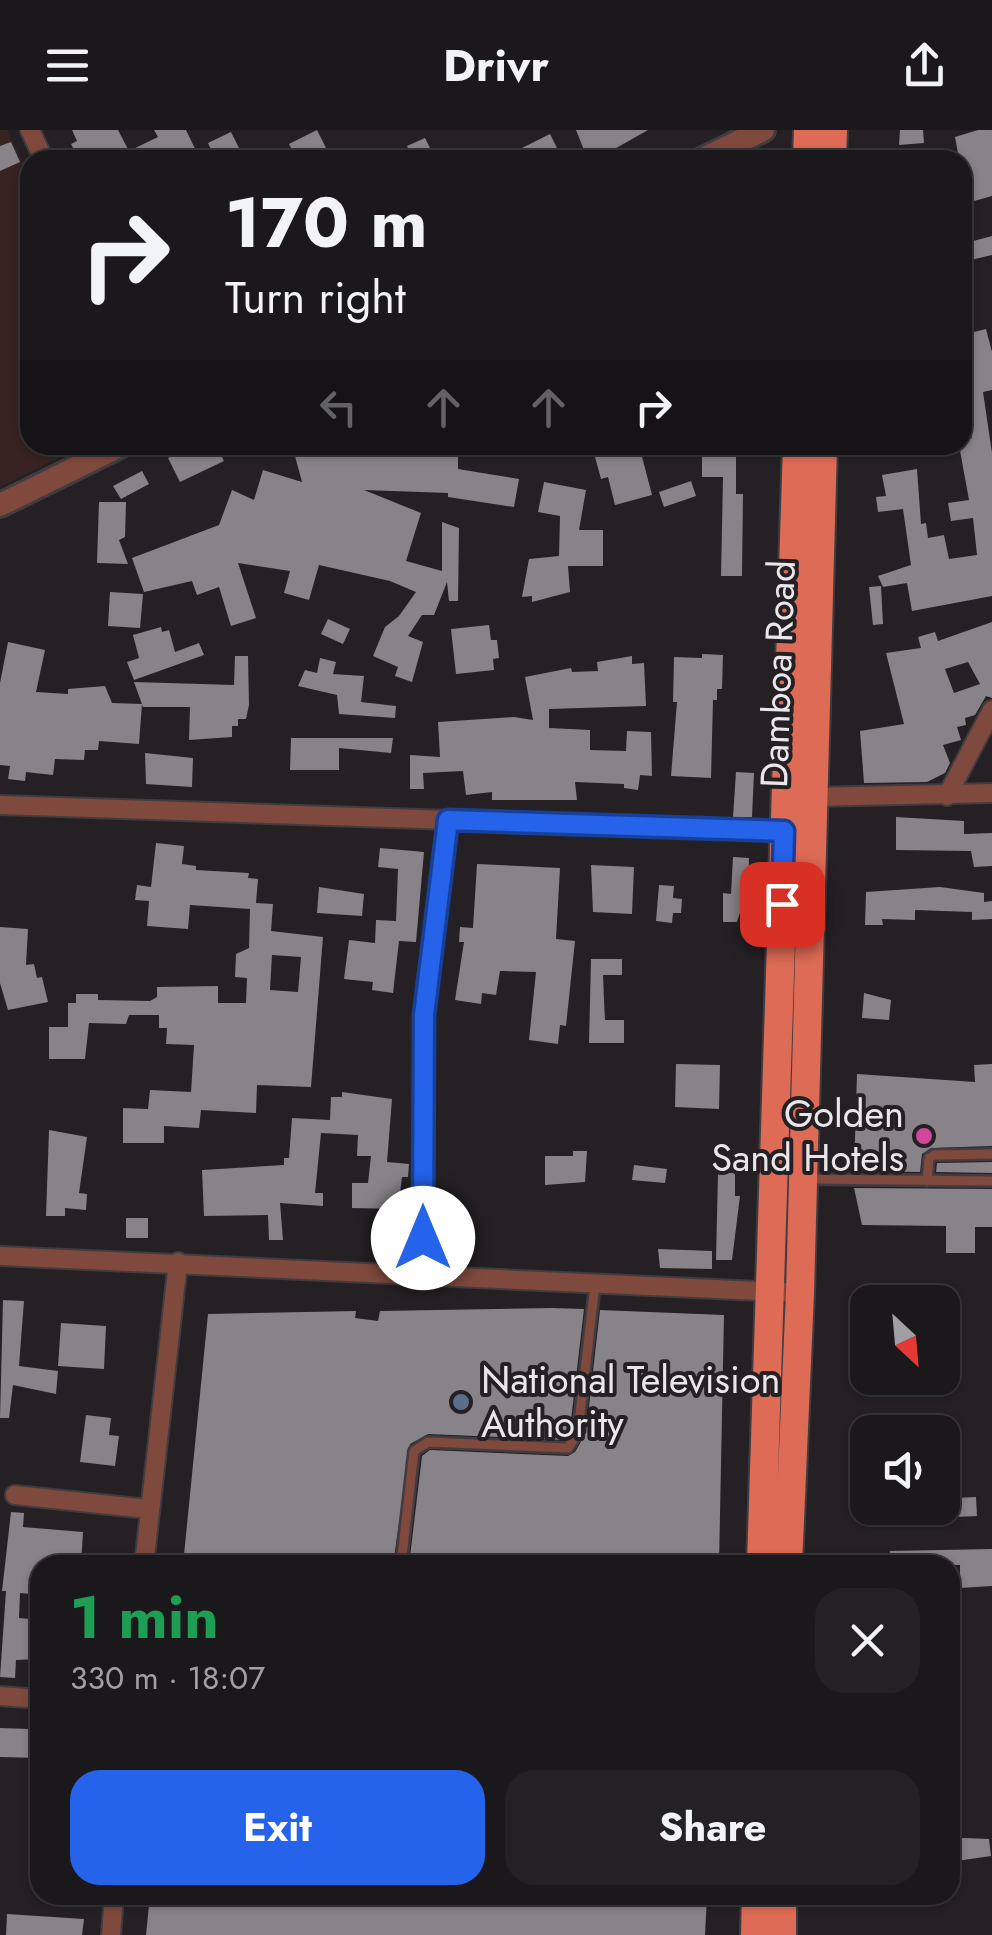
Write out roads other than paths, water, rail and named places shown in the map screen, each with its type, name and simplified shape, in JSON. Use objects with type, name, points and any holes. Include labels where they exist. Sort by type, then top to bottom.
[{"type":"main road","name":"Damboa Road","points":[[761,1555],[796,455]]},
{"type":"main road","name":"Damboa Road","points":[[788,1555],[804,1179],[823,455]]},
{"type":"main road","points":[[756,1905],[756,1935]]},
{"type":"main road","points":[[782,1905],[782,1935]]},
{"type":"street","points":[[722,150],[763,130]]},
{"type":"street","points":[[0,505],[102,455]]},
{"type":"street","points":[[947,796],[992,710]]},
{"type":"street","points":[[812,797],[992,793]]},
{"type":"street","points":[[0,804],[784,831]]},
{"type":"street","points":[[423,1275],[424,1015],[448,820]]},
{"type":"street","points":[[0,1256],[800,1294]]},
{"type":"street","points":[[145,1555],[178,1262]]},
{"type":"street","points":[[15,1495],[148,1509]]},
{"type":"street","points":[[0,1696],[30,1699]]},
{"type":"street","points":[[111,1935],[113,1905]]},
{"type":"lane","points":[[927,1180],[934,1156],[992,1154]]},
{"type":"lane","points":[[804,1179],[992,1181]]},
{"type":"lane","points":[[401,1555],[414,1451],[428,1442],[568,1448],[578,1432],[595,1284]]},
{"type":"place","name":"Golden Sand Hotels","points":[[924,1136]]},
{"type":"place","name":"National Television Authority","points":[[461,1402]]}]
